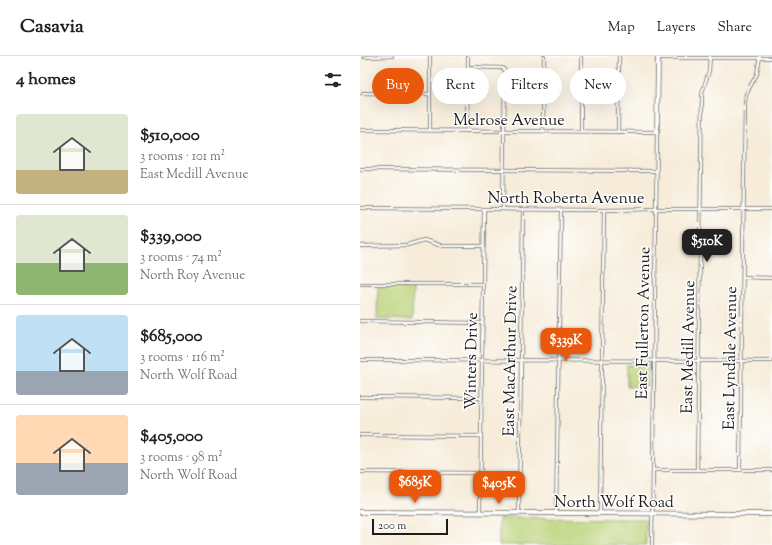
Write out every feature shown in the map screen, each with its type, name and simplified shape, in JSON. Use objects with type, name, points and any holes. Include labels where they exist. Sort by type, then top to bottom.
[{"type":"main road","points":[[657,132],[658,57]]},
{"type":"main road","name":"North Wolf Road","points":[[360,512],[772,514]]},
{"type":"street","points":[[364,56],[392,56]]},
{"type":"street","points":[[430,56],[430,130]]},
{"type":"street","points":[[467,131],[468,56]]},
{"type":"street","points":[[543,131],[544,56]]},
{"type":"street","points":[[581,56],[581,132]]},
{"type":"street","points":[[618,132],[619,56]]},
{"type":"street","points":[[658,57],[772,58]]},
{"type":"street","name":"East Medill Avenue","points":[[697,470],[702,93],[710,57]]},
{"type":"street","name":"East Lyndale Avenue","points":[[740,470],[745,102],[746,94],[757,74],[760,57]]},
{"type":"street","points":[[468,67],[503,68],[505,71],[503,209]]},
{"type":"street","points":[[360,93],[429,94]]},
{"type":"street","name":"Melrose Avenue","points":[[360,130],[657,132]]},
{"type":"street","name":"East Fullerton Avenue","points":[[652,545],[651,514],[657,132]]},
{"type":"street","points":[[360,169],[656,171]]},
{"type":"street","name":"North Roberta Avenue","points":[[360,208],[561,210],[772,209]]},
{"type":"street","name":"Winters Drive","points":[[480,513],[484,209]]},
{"type":"street","name":"East MacArthur Drive","points":[[519,513],[523,209]]},
{"type":"street","points":[[556,513],[561,210]]},
{"type":"street","points":[[600,514],[604,210]]},
{"type":"street","points":[[360,246],[407,246],[424,240],[442,246],[484,246]]},
{"type":"street","points":[[743,278],[772,278]]},
{"type":"street","points":[[360,284],[483,284]]},
{"type":"street","points":[[360,321],[482,323]]},
{"type":"street","points":[[360,360],[772,361]]},
{"type":"street","points":[[360,397],[481,398]]},
{"type":"street","points":[[360,435],[481,436]]},
{"type":"street","points":[[652,470],[772,470]]},
{"type":"street","points":[[360,472],[480,473]]},
{"type":"green space","points":[[378,287],[413,288],[412,320],[377,319]]},
{"type":"green space","points":[[627,365],[648,365],[648,386],[627,386]]},
{"type":"green space","points":[[499,518],[644,519],[646,521],[646,545],[499,545]]}]
